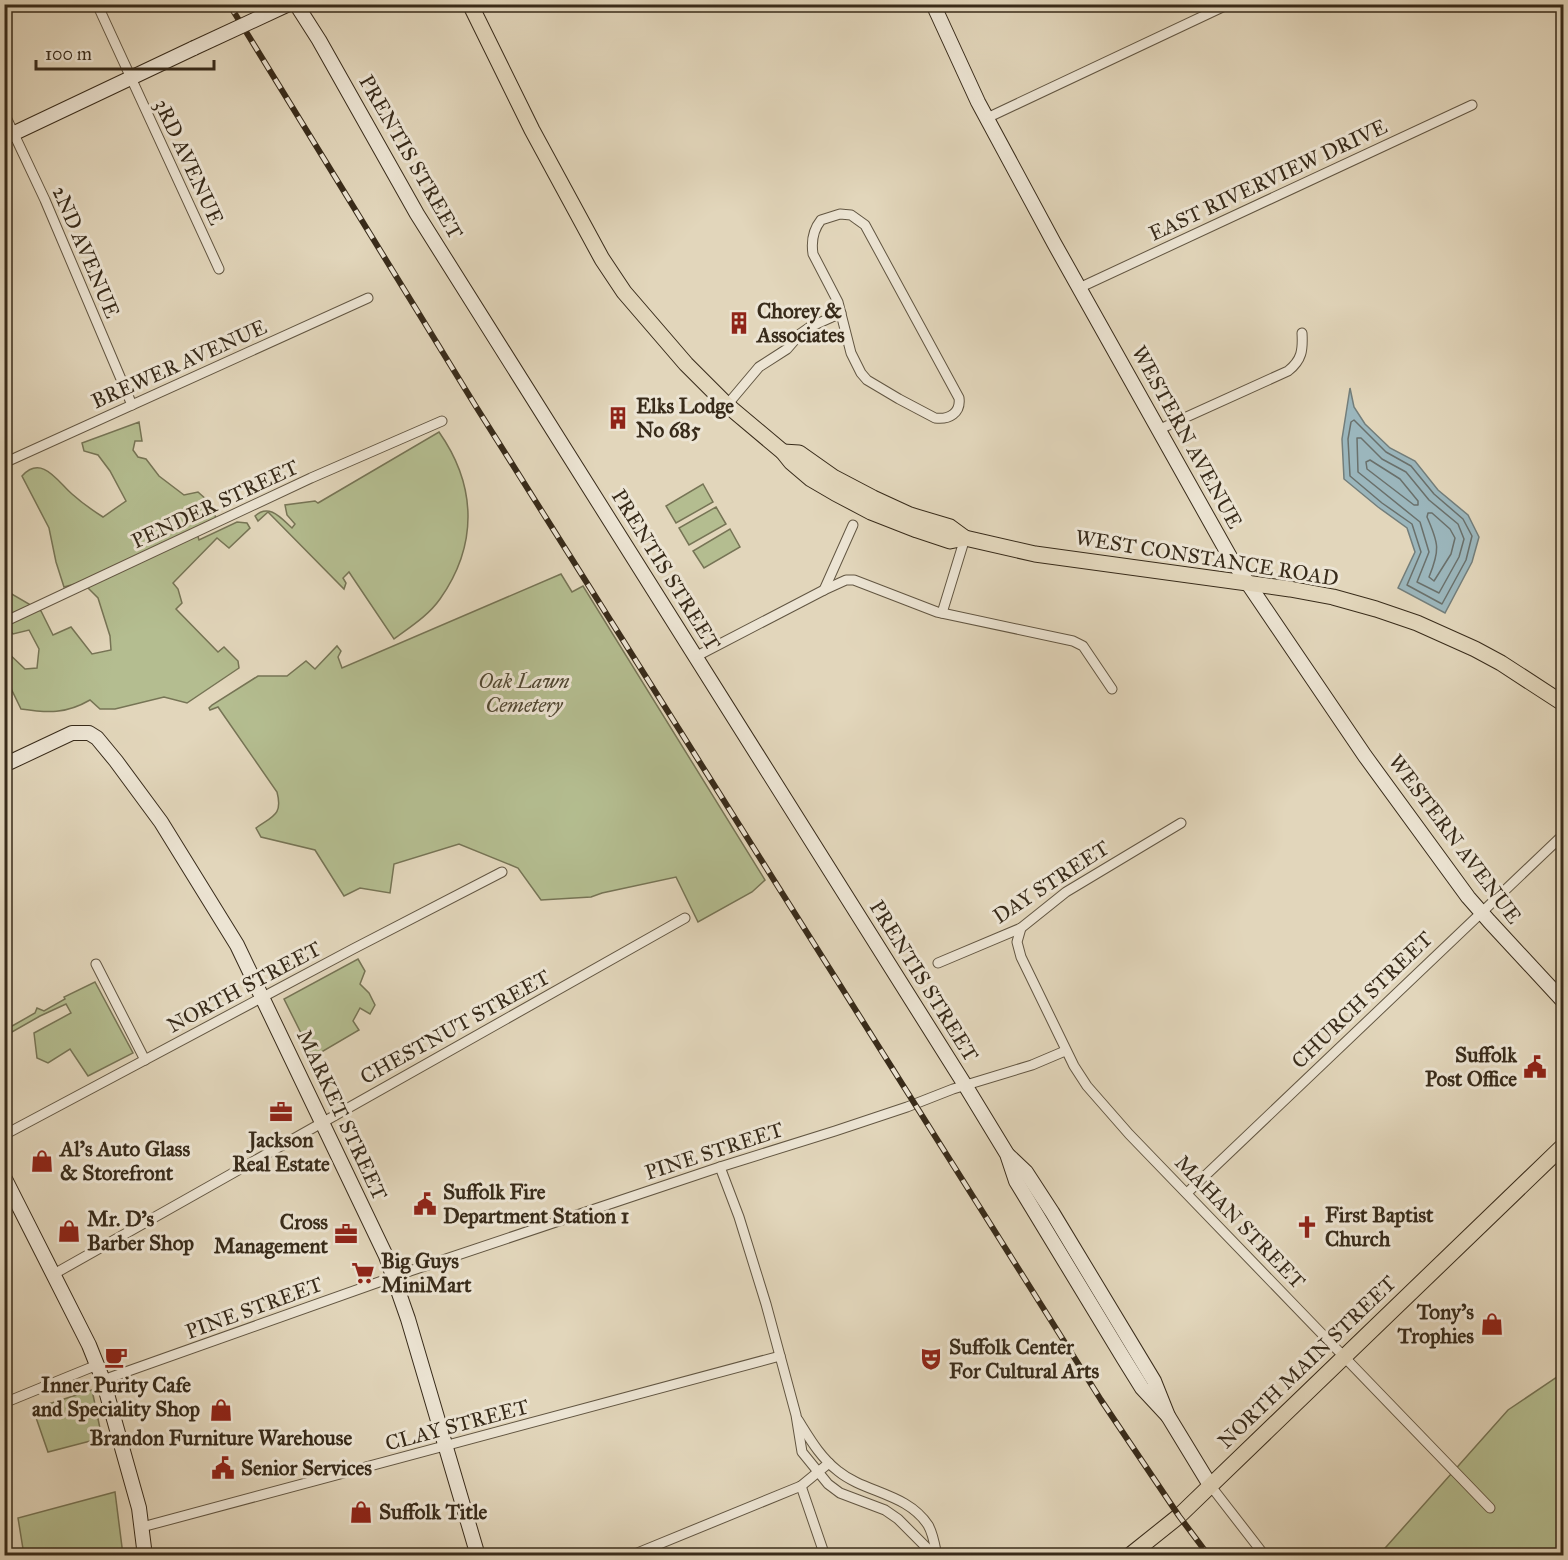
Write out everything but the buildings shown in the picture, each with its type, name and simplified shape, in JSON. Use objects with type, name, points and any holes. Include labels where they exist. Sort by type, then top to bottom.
[{"type":"main road","name":"WEST CONSTANCE ROAD","points":[[470,4],[537,140],[602,259],[624,292],[654,330],[686,364],[727,405],[811,479],[871,512],[950,541],[965,538],[1035,554],[1290,588],[1333,597],[1417,623],[1501,663],[1563,704]]},
{"type":"main road","name":"NORTH MAIN STREET","points":[[1129,1556],[1179,1515],[1563,1144]]},
{"type":"street","name":"3RD AVENUE","points":[[97,4],[219,269]]},
{"type":"street","points":[[9,136],[289,4]]},
{"type":"street","name":"PRENTIS STREET","points":[[296,4],[319,40],[417,214],[1007,1154],[1026,1172],[1052,1212],[1154,1381],[1168,1416],[1210,1485],[1265,1556]]},
{"type":"street","name":"WESTERN AVENUE","points":[[933,4],[987,118],[1230,557],[1365,756],[1481,912],[1563,1002]]},
{"type":"street","points":[[987,118],[1229,4]]},
{"type":"street","name":"EAST RIVERVIEW DRIVE","points":[[1080,288],[1472,105]]},
{"type":"street","name":"2ND AVENUE","points":[[4,113],[9,136],[45,200],[132,405]]},
{"type":"street","points":[[840,214],[850,215],[865,225],[959,398],[960,404],[957,411],[946,418],[935,418],[867,380],[854,364],[841,313],[812,246],[813,235],[821,220],[840,214]]},
{"type":"street","name":"BREWER AVENUE","points":[[4,463],[368,298]]},
{"type":"street","points":[[727,405],[759,367],[787,350],[800,334],[810,327],[841,313]]},
{"type":"street","points":[[1160,429],[1288,371],[1301,358],[1302,333]]},
{"type":"street","name":"PENDER STREET","points":[[4,622],[311,478],[442,421]]},
{"type":"street","points":[[824,590],[853,525]]},
{"type":"street","points":[[942,612],[965,538]]},
{"type":"street","points":[[695,657],[824,590],[846,580],[854,580],[942,612],[1073,641],[1083,646],[1112,689]]},
{"type":"street","name":"MARKET STREET","points":[[4,765],[72,733],[89,733],[105,746],[161,822],[237,945],[394,1276],[478,1556]]},
{"type":"street","name":"DAY STREET","points":[[938,963],[1021,928],[1066,892],[1180,823]]},
{"type":"street","name":"CHURCH STREET","points":[[1187,1193],[1563,834]]},
{"type":"street","name":"NORTH STREET","points":[[4,1135],[502,872]]},
{"type":"street","name":"CHESTNUT STREET","points":[[54,1274],[685,918]]},
{"type":"street","name":"MAHAN STREET","points":[[1021,928],[1017,942],[1022,957],[1065,1052],[1087,1086],[1129,1134],[1490,1508]]},
{"type":"street","points":[[96,964],[145,1060]]},
{"type":"street","name":"PINE STREET","points":[[103,1380],[394,1276],[720,1167],[845,1128],[1065,1052]]},
{"type":"street","points":[[720,1167],[739,1217],[780,1356],[796,1415],[802,1452],[828,1484],[840,1493],[885,1510],[898,1519],[936,1556]]},
{"type":"street","points":[[4,1177],[54,1274],[103,1380],[113,1410],[142,1527],[145,1556]]},
{"type":"street","name":"CLAY STREET","points":[[142,1527],[780,1356]]},
{"type":"street","points":[[4,1403],[97,1365]]},
{"type":"street","points":[[796,1415],[818,1452],[839,1472],[905,1503],[917,1512],[929,1526],[936,1556]]},
{"type":"street","points":[[630,1556],[801,1486],[829,1463]]},
{"type":"street","points":[[801,1486],[825,1556]]},
{"type":"green space","points":[[139,422],[142,441],[135,441],[133,450],[138,457],[146,459],[159,476],[184,495],[198,492],[208,501],[217,520],[196,530],[199,540],[237,522],[247,523],[250,528],[229,548],[217,538],[173,583],[178,589],[182,603],[176,609],[218,652],[224,647],[238,661],[239,668],[187,703],[164,697],[115,709],[100,709],[90,700],[65,710],[21,709],[5,676],[4,649],[25,669],[37,668],[39,649],[29,630],[13,634],[9,630],[4,614],[5,590],[41,611],[53,635],[71,627],[92,654],[111,650],[110,636],[98,598],[82,582],[64,587],[49,528],[22,476],[36,468],[49,472],[72,494],[103,517],[126,501],[110,471],[98,455],[84,451],[82,443]]},
{"type":"green space","points":[[439,432],[452,452],[461,473],[468,516],[466,537],[461,558],[440,599],[424,616],[394,639],[349,572],[343,578],[346,583],[344,589],[268,512],[258,521],[255,516],[260,512],[270,511],[292,528],[295,524],[287,515],[285,505],[315,501],[318,503]]},
{"type":"green space","points":[[703,484],[713,502],[676,523],[666,506]]},
{"type":"green space","points":[[716,507],[726,524],[689,545],[679,528]]},
{"type":"green space","points":[[730,529],[740,547],[704,568],[693,551]]},
{"type":"green space","name":"Oak Lawn Cemetery","points":[[561,574],[572,592],[583,586],[765,880],[752,892],[698,922],[676,877],[591,897],[541,900],[518,868],[459,844],[394,864],[390,893],[360,888],[344,896],[315,850],[261,837],[256,828],[275,814],[279,806],[277,792],[218,707],[210,710],[212,705],[258,676],[287,676],[306,661],[315,669],[337,646],[341,651],[338,657],[342,668]]},
{"type":"green space","points":[[358,959],[365,971],[360,984],[369,993],[375,1005],[370,1014],[360,1008],[353,1021],[359,1030],[313,1057],[284,999]]},
{"type":"green space","points":[[95,982],[133,1053],[88,1076],[70,1049],[48,1063],[37,1058],[34,1033],[71,1013],[66,1004],[5,1036],[5,1030],[35,1013],[37,1008],[44,1011],[65,999],[64,997]]},
{"type":"green space","points":[[1563,1373],[1563,1555],[1378,1556],[1508,1410]]},
{"type":"green space","points":[[92,1390],[102,1438],[48,1452],[33,1409]]},
{"type":"green space","points":[[115,1492],[123,1555],[24,1555],[18,1518]]},
{"type":"water","points":[[1350,388],[1354,407],[1365,424],[1390,448],[1415,461],[1438,490],[1468,515],[1479,537],[1472,562],[1445,613],[1398,588],[1415,552],[1407,528],[1344,479],[1342,439]]},
{"type":"railway","points":[[229,4],[475,405],[1101,1400],[1179,1516],[1209,1556]]},
{"type":"place","name":"Chorey & Associates","points":[[739,323]]},
{"type":"place","name":"Elks Lodge No 685","points":[[618,418]]},
{"type":"place","name":"Suffolk Post Office","points":[[1535,1067]]},
{"type":"place","name":"Jackson Real Estate","points":[[281,1112]]},
{"type":"place","name":"Al's Auto Glass & Storefront","points":[[42,1161]]},
{"type":"place","name":"Suffolk Fire Department Station 1","points":[[425,1204]]},
{"type":"place","name":"First Baptist Church","points":[[1307,1227]]},
{"type":"place","name":"Mr. D's Barber Shop","points":[[69,1231]]},
{"type":"place","name":"Cross Management","points":[[346,1234]]},
{"type":"place","name":"Big Guys MiniMart","points":[[363,1273]]},
{"type":"place","name":"Tony's Trophies","points":[[1492,1324]]},
{"type":"place","name":"Inner Purity Cafe and Speciality Shop","points":[[116,1357]]},
{"type":"place","name":"Suffolk Center For Cultural Arts","points":[[931,1359]]},
{"type":"place","name":"Brandon Furniture Warehouse","points":[[221,1410]]},
{"type":"place","name":"Senior Services","points":[[223,1468]]},
{"type":"place","name":"Suffolk Title","points":[[361,1512]]}]
